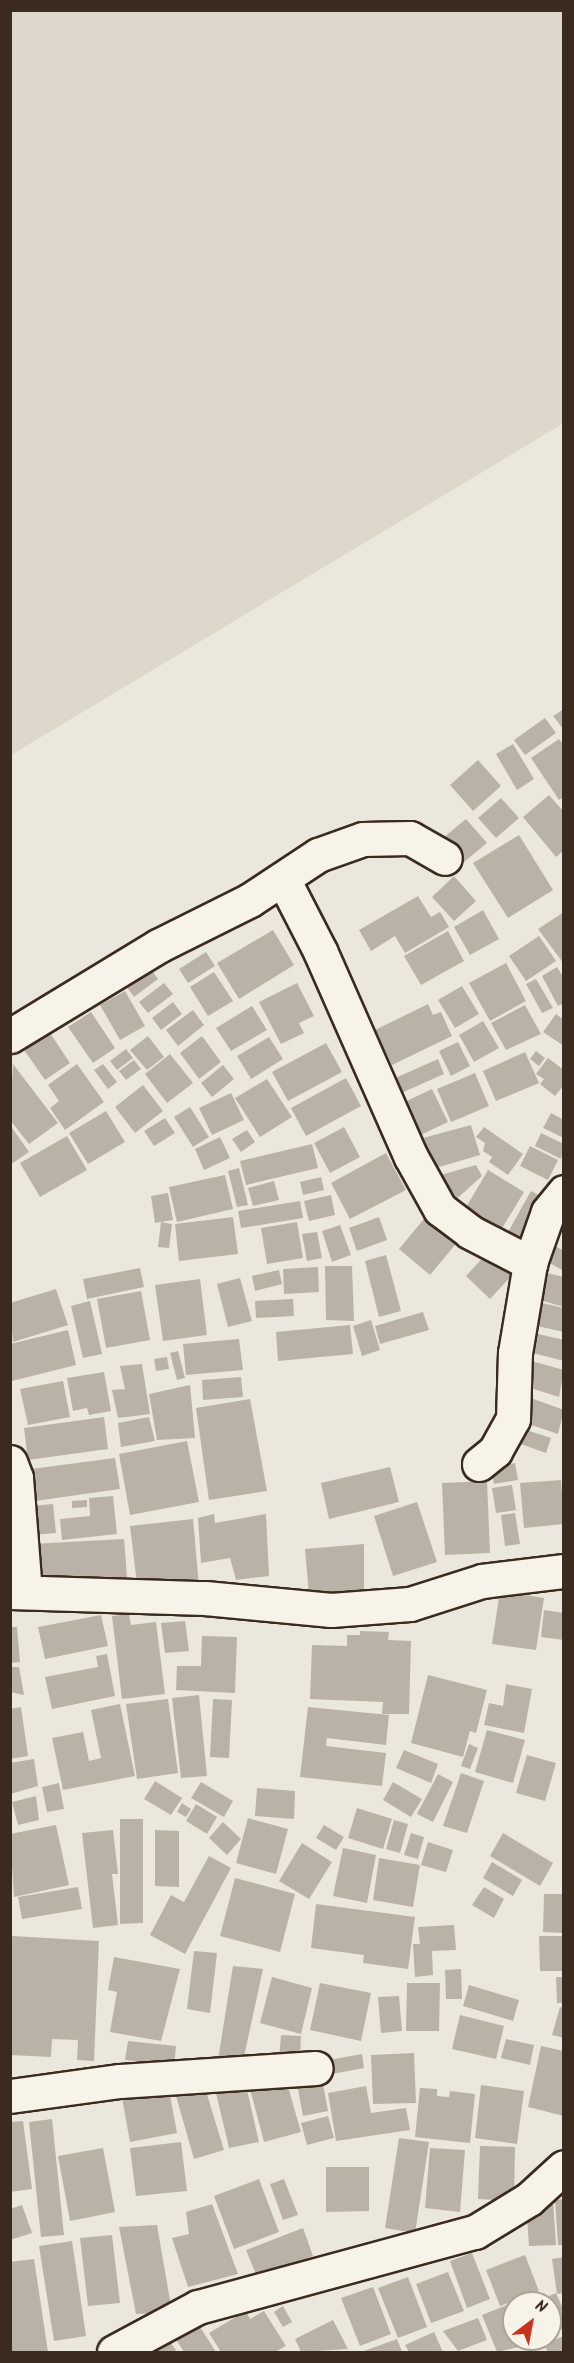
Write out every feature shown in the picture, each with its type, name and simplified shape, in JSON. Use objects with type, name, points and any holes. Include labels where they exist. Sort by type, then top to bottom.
[{"type":"street","points":[[10,1036],[158,946],[283,879],[318,855],[363,839],[410,838],[445,858]]},
{"type":"street","points":[[283,879],[320,951],[411,1158],[440,1209],[470,1232],[530,1263]]},
{"type":"street","points":[[479,1464],[495,1451],[513,1419],[514,1353],[530,1263],[548,1212],[564,1192]]},
{"type":"street","points":[[10,1462],[16,1478],[18,1592],[205,1598],[331,1610],[410,1604],[482,1581],[564,1571]]},
{"type":"street","points":[[10,2096],[120,2081],[316,2068]]},
{"type":"street","points":[[114,2352],[198,2307],[475,2232],[530,2199],[564,2167]]},
{"type":"shaded area","points":[[11,10],[563,11],[564,423],[11,755]]},
{"type":"building","points":[[564,709],[564,730],[553,716]]},
{"type":"building","points":[[545,718],[556,733],[525,755],[514,740]]},
{"type":"building","points":[[559,739],[564,746],[564,797],[559,800],[531,758]]},
{"type":"building","points":[[513,744],[534,779],[517,790],[496,754]]},
{"type":"building","points":[[478,760],[501,786],[473,811],[450,785]]},
{"type":"building","points":[[549,795],[564,812],[564,850],[556,857],[523,817]]},
{"type":"building","points":[[501,798],[519,818],[496,838],[478,818]]},
{"type":"building","points":[[466,819],[487,843],[458,867],[437,843]]},
{"type":"building","points":[[519,835],[553,890],[508,918],[473,863]]},
{"type":"building","points":[[454,876],[476,901],[454,921],[432,897]]},
{"type":"building","points":[[418,896],[431,917],[440,912],[449,927],[405,953],[395,936],[371,951],[359,930]]},
{"type":"building","points":[[483,910],[499,939],[470,955],[454,927]]},
{"type":"building","points":[[564,912],[564,964],[538,929]]},
{"type":"building","points":[[273,930],[294,965],[239,999],[217,963]]},
{"type":"building","points":[[448,931],[464,961],[421,985],[404,956]]},
{"type":"building","points":[[539,936],[556,961],[526,981],[509,956]]},
{"type":"building","points":[[206,952],[215,966],[188,983],[179,969]]},
{"type":"building","points":[[506,963],[526,1001],[490,1021],[469,983]]},
{"type":"building","points":[[148,965],[158,979],[134,997],[124,983]]},
{"type":"building","points":[[557,967],[564,978],[564,1003],[558,1006],[542,976]]},
{"type":"building","points":[[214,972],[233,1001],[208,1016],[190,987]]},
{"type":"building","points":[[536,979],[553,1008],[542,1013],[526,984]]},
{"type":"building","points":[[164,983],[173,994],[148,1013],[139,1002]]},
{"type":"building","points":[[297,983],[314,1016],[299,1023],[304,1033],[281,1044],[259,1002]]},
{"type":"building","points":[[462,986],[479,1014],[455,1028],[438,1000]]},
{"type":"building","points":[[125,991],[145,1026],[120,1040],[100,1005]]},
{"type":"building","points":[[173,1002],[182,1014],[161,1030],[152,1018]]},
{"type":"building","points":[[428,1004],[433,1015],[441,1012],[452,1036],[392,1065],[375,1030]]},
{"type":"building","points":[[525,1005],[541,1034],[506,1050],[491,1023]]},
{"type":"building","points":[[252,1006],[267,1030],[231,1051],[216,1028]]},
{"type":"building","points":[[193,1010],[204,1025],[178,1046],[166,1030]]},
{"type":"building","points":[[91,1012],[115,1048],[93,1063],[68,1027]]},
{"type":"building","points":[[556,1014],[564,1020],[564,1046],[543,1032]]},
{"type":"building","points":[[483,1021],[499,1048],[474,1062],[459,1035]]},
{"type":"building","points":[[48,1030],[70,1063],[45,1080],[22,1047]]},
{"type":"building","points":[[148,1036],[164,1057],[147,1070],[130,1050]]},
{"type":"building","points":[[202,1036],[221,1062],[199,1079],[180,1053]]},
{"type":"building","points":[[269,1037],[283,1059],[251,1079],[237,1056]]},
{"type":"building","points":[[458,1042],[470,1066],[451,1076],[439,1051]]},
{"type":"building","points":[[326,1043],[342,1072],[288,1101],[272,1072]]},
{"type":"building","points":[[126,1049],[133,1058],[117,1070],[110,1061]]},
{"type":"building","points":[[536,1051],[545,1058],[539,1066],[530,1059]]},
{"type":"building","points":[[525,1052],[539,1083],[496,1101],[483,1071]]},
{"type":"building","points":[[170,1054],[193,1083],[167,1103],[145,1074]]},
{"type":"building","points":[[548,1058],[564,1070],[564,1085],[555,1096],[540,1084],[544,1079],[536,1074]]},
{"type":"building","points":[[438,1059],[444,1074],[399,1094],[393,1079]]},
{"type":"building","points":[[134,1060],[141,1069],[126,1080],[119,1071]]},
{"type":"building","points":[[13,1064],[58,1123],[29,1144],[10,1120]]},
{"type":"building","points":[[77,1064],[104,1102],[65,1130],[50,1108],[59,1101],[48,1085]]},
{"type":"building","points":[[103,1064],[117,1082],[108,1089],[94,1070]]},
{"type":"building","points":[[223,1065],[234,1079],[212,1097],[201,1083]]},
{"type":"building","points":[[475,1073],[489,1106],[451,1122],[437,1089]]},
{"type":"building","points":[[346,1078],[361,1106],[306,1136],[291,1108]]},
{"type":"building","points":[[267,1079],[292,1117],[260,1137],[235,1098]]},
{"type":"building","points":[[143,1085],[163,1111],[135,1133],[115,1107]]},
{"type":"building","points":[[432,1089],[448,1122],[410,1140],[394,1107]]},
{"type":"building","points":[[231,1093],[244,1120],[212,1135],[199,1108]]},
{"type":"building","points":[[190,1107],[209,1137],[193,1147],[174,1117]]},
{"type":"building","points":[[106,1111],[125,1142],[88,1164],[69,1133]]},
{"type":"building","points":[[551,1113],[564,1120],[564,1138],[543,1128]]},
{"type":"building","points":[[165,1118],[175,1133],[154,1146],[144,1131]]},
{"type":"building","points":[[10,1125],[29,1152],[10,1165]]},
{"type":"building","points":[[471,1125],[480,1155],[432,1169],[423,1138]]},
{"type":"building","points":[[344,1127],[360,1157],[330,1173],[314,1143]]},
{"type":"building","points":[[484,1127],[523,1154],[508,1175],[489,1162],[492,1157],[483,1151],[485,1143],[476,1137]]},
{"type":"building","points":[[247,1130],[255,1142],[241,1152],[232,1139]]},
{"type":"building","points":[[541,1133],[564,1144],[561,1159],[535,1146]]},
{"type":"building","points":[[67,1136],[87,1170],[40,1197],[20,1163]]},
{"type":"building","points":[[220,1137],[230,1158],[204,1170],[195,1149]]},
{"type":"building","points":[[312,1144],[318,1168],[246,1185],[240,1161]]},
{"type":"building","points":[[530,1146],[558,1160],[548,1180],[520,1166]]},
{"type":"building","points":[[386,1153],[406,1190],[350,1219],[331,1183]]},
{"type":"building","points":[[476,1165],[482,1176],[451,1204],[437,1176]]},
{"type":"building","points":[[239,1168],[248,1205],[237,1207],[228,1171]]},
{"type":"building","points":[[488,1170],[524,1192],[501,1230],[465,1209]]},
{"type":"building","points":[[225,1175],[233,1209],[177,1222],[169,1187]]},
{"type":"building","points":[[321,1177],[324,1190],[303,1195],[300,1182]]},
{"type":"building","points":[[274,1181],[279,1200],[253,1206],[248,1188]]},
{"type":"building","points":[[531,1191],[547,1200],[523,1241],[508,1232]]},
{"type":"building","points":[[168,1193],[173,1220],[155,1223],[151,1196]]},
{"type":"building","points":[[331,1195],[335,1215],[309,1221],[304,1201]]},
{"type":"building","points":[[300,1201],[303,1218],[241,1228],[238,1211]]},
{"type":"building","points":[[428,1214],[459,1240],[430,1275],[399,1249]]},
{"type":"building","points":[[233,1217],[238,1254],[179,1261],[175,1224]]},
{"type":"building","points":[[379,1217],[387,1240],[357,1251],[349,1228]]},
{"type":"building","points":[[161,1222],[172,1224],[169,1248],[158,1247]]},
{"type":"building","points":[[297,1222],[303,1258],[267,1264],[261,1228]]},
{"type":"building","points":[[340,1225],[351,1255],[332,1262],[322,1231]]},
{"type":"building","points":[[317,1232],[322,1258],[307,1261],[302,1234]]},
{"type":"building","points":[[544,1240],[564,1251],[564,1271],[535,1255]]},
{"type":"building","points":[[491,1249],[515,1272],[490,1299],[466,1276]]},
{"type":"building","points":[[386,1255],[401,1311],[379,1317],[365,1261]]},
{"type":"building","points":[[325,1266],[352,1266],[354,1321],[326,1320]]},
{"type":"building","points":[[318,1267],[319,1292],[284,1294],[283,1269]]},
{"type":"building","points":[[140,1268],[144,1287],[87,1299],[83,1279]]},
{"type":"building","points":[[279,1270],[282,1284],[255,1291],[252,1276]]},
{"type":"building","points":[[547,1273],[564,1277],[564,1307],[540,1300]]},
{"type":"building","points":[[240,1278],[252,1321],[228,1327],[217,1284]]},
{"type":"building","points":[[200,1279],[207,1335],[163,1341],[155,1285]]},
{"type":"building","points":[[56,1289],[68,1325],[13,1342],[10,1303]]},
{"type":"building","points":[[141,1291],[150,1340],[106,1348],[97,1299]]},
{"type":"building","points":[[293,1299],[294,1316],[256,1318],[255,1301]]},
{"type":"building","points":[[90,1301],[102,1354],[83,1358],[71,1306]]},
{"type":"building","points":[[542,1303],[564,1308],[564,1332],[537,1326]]},
{"type":"building","points":[[423,1312],[429,1330],[380,1344],[375,1326]]},
{"type":"building","points":[[371,1320],[380,1350],[362,1356],[353,1326]]},
{"type":"building","points":[[350,1325],[353,1354],[278,1361],[276,1332]]},
{"type":"building","points":[[68,1330],[76,1365],[12,1381],[10,1344]]},
{"type":"building","points":[[534,1333],[564,1340],[564,1361],[529,1352]]},
{"type":"building","points":[[239,1339],[243,1370],[186,1375],[183,1344]]},
{"type":"building","points":[[178,1351],[185,1378],[177,1380],[170,1353]]},
{"type":"building","points":[[167,1357],[169,1369],[156,1371],[154,1359]]},
{"type":"building","points":[[528,1360],[564,1370],[559,1397],[521,1385]]},
{"type":"building","points":[[142,1364],[150,1414],[118,1418],[112,1390],[125,1389],[120,1366]]},
{"type":"building","points":[[104,1372],[111,1411],[89,1415],[87,1408],[73,1411],[67,1378]]},
{"type":"building","points":[[241,1377],[243,1397],[203,1400],[202,1380]]},
{"type":"building","points":[[63,1381],[70,1417],[28,1425],[20,1389]]},
{"type":"building","points":[[190,1385],[195,1438],[157,1440],[149,1394]]},
{"type":"building","points":[[528,1397],[564,1410],[558,1434],[520,1421]]},
{"type":"building","points":[[250,1399],[267,1491],[209,1500],[196,1408]]},
{"type":"building","points":[[104,1417],[108,1449],[28,1460],[24,1428]]},
{"type":"building","points":[[149,1417],[155,1441],[121,1447],[118,1423]]},
{"type":"building","points":[[523,1429],[551,1438],[546,1453],[518,1443]]},
{"type":"building","points":[[187,1441],[199,1502],[130,1515],[119,1454]]},
{"type":"building","points":[[115,1458],[120,1489],[35,1501],[31,1469]]},
{"type":"building","points":[[515,1463],[518,1480],[494,1484],[491,1467]]},
{"type":"building","points":[[390,1467],[399,1502],[329,1519],[321,1483]]},
{"type":"building","points":[[561,1480],[564,1524],[524,1528],[520,1483]]},
{"type":"building","points":[[487,1481],[490,1553],[445,1555],[442,1483]]},
{"type":"building","points":[[512,1485],[516,1510],[496,1513],[492,1488]]},
{"type":"building","points":[[113,1496],[117,1534],[62,1540],[60,1519],[90,1516],[89,1498]]},
{"type":"building","points":[[87,1500],[87,1507],[72,1508],[72,1501]]},
{"type":"building","points":[[417,1502],[437,1562],[393,1576],[374,1516]]},
{"type":"building","points":[[53,1504],[56,1533],[33,1535],[30,1506]]},
{"type":"building","points":[[515,1513],[520,1544],[505,1546],[501,1515]]},
{"type":"building","points":[[214,1514],[215,1523],[266,1514],[269,1576],[236,1580],[230,1558],[201,1563],[198,1518]]},
{"type":"building","points":[[193,1519],[199,1586],[138,1592],[130,1526]]},
{"type":"building","points":[[124,1539],[127,1577],[34,1582],[31,1544]]},
{"type":"building","points":[[364,1544],[364,1593],[309,1595],[305,1549]]},
{"type":"building","points":[[500,1591],[544,1598],[536,1650],[492,1644]]},
{"type":"building","points":[[544,1610],[564,1613],[564,1640],[541,1637]]},
{"type":"building","points":[[129,1614],[131,1625],[156,1622],[165,1694],[122,1699],[112,1616]]},
{"type":"building","points":[[101,1615],[108,1646],[45,1659],[38,1627]]},
{"type":"building","points":[[185,1621],[189,1651],[165,1653],[161,1623]]},
{"type":"building","points":[[10,1627],[17,1627],[20,1662],[10,1663]]},
{"type":"building","points":[[360,1631],[389,1632],[388,1640],[411,1641],[409,1714],[382,1714],[383,1702],[310,1699],[312,1645],[347,1646],[347,1635],[360,1635]]},
{"type":"building","points":[[202,1636],[237,1637],[235,1693],[176,1690],[177,1666],[201,1666]]},
{"type":"building","points":[[107,1654],[115,1696],[52,1709],[45,1677],[98,1667],[96,1656]]},
{"type":"building","points":[[10,1667],[19,1667],[24,1695],[10,1692]]},
{"type":"building","points":[[428,1675],[487,1690],[476,1733],[470,1731],[463,1757],[411,1743]]},
{"type":"building","points":[[506,1684],[532,1689],[524,1733],[484,1725],[489,1703],[503,1706]]},
{"type":"building","points":[[199,1695],[207,1776],[181,1778],[172,1698]]},
{"type":"building","points":[[168,1699],[178,1773],[137,1779],[126,1704]]},
{"type":"building","points":[[213,1699],[232,1700],[229,1758],[210,1757]]},
{"type":"building","points":[[120,1704],[135,1776],[63,1790],[52,1738],[83,1732],[89,1761],[101,1758],[91,1710]]},
{"type":"building","points":[[21,1707],[28,1756],[10,1759],[10,1709]]},
{"type":"building","points":[[308,1707],[389,1715],[386,1745],[327,1738],[326,1746],[386,1753],[382,1786],[300,1777]]},
{"type":"building","points":[[487,1730],[525,1740],[513,1783],[475,1772]]},
{"type":"building","points":[[469,1744],[478,1748],[470,1769],[461,1766]]},
{"type":"building","points":[[404,1750],[438,1764],[431,1783],[396,1768]]},
{"type":"building","points":[[527,1755],[556,1763],[545,1801],[516,1793]]},
{"type":"building","points":[[34,1759],[38,1786],[10,1794],[10,1763]]},
{"type":"building","points":[[461,1773],[484,1781],[467,1833],[443,1826]]},
{"type":"building","points":[[438,1774],[453,1782],[433,1822],[417,1814]]},
{"type":"building","points":[[155,1781],[182,1798],[171,1815],[144,1799]]},
{"type":"building","points":[[201,1782],[233,1801],[224,1817],[191,1798]]},
{"type":"building","points":[[393,1782],[422,1799],[411,1817],[383,1800]]},
{"type":"building","points":[[59,1783],[64,1809],[47,1812],[42,1787]]},
{"type":"building","points":[[257,1788],[295,1791],[294,1819],[255,1816]]},
{"type":"building","points":[[36,1796],[39,1820],[18,1825],[12,1802]]},
{"type":"building","points":[[182,1803],[191,1809],[186,1817],[177,1812]]},
{"type":"building","points":[[196,1804],[217,1817],[207,1834],[186,1821]]},
{"type":"building","points":[[357,1808],[392,1819],[383,1849],[348,1838]]},
{"type":"building","points":[[248,1818],[288,1829],[276,1874],[236,1863]]},
{"type":"building","points":[[120,1819],[143,1819],[143,1923],[120,1924]]},
{"type":"building","points":[[394,1820],[408,1824],[400,1853],[386,1849]]},
{"type":"building","points":[[223,1822],[241,1839],[227,1855],[209,1838]]},
{"type":"building","points":[[56,1825],[69,1885],[14,1897],[10,1834]]},
{"type":"building","points":[[324,1825],[344,1837],[336,1850],[316,1838]]},
{"type":"building","points":[[113,1830],[118,1874],[112,1874],[118,1925],[93,1928],[82,1833]]},
{"type":"building","points":[[155,1830],[179,1831],[179,1887],[155,1886]]},
{"type":"building","points":[[411,1833],[424,1837],[418,1859],[404,1855]]},
{"type":"building","points":[[503,1833],[553,1863],[540,1886],[490,1856]]},
{"type":"building","points":[[428,1842],[453,1850],[446,1872],[421,1865]]},
{"type":"building","points":[[302,1843],[332,1862],[309,1899],[279,1881]]},
{"type":"building","points":[[343,1848],[376,1855],[367,1903],[333,1896]]},
{"type":"building","points":[[209,1856],[231,1868],[185,1954],[150,1935],[171,1895],[184,1902]]},
{"type":"building","points":[[379,1858],[420,1865],[413,1907],[373,1900]]},
{"type":"building","points":[[492,1862],[522,1880],[513,1896],[483,1878]]},
{"type":"building","points":[[235,1878],[295,1894],[280,1952],[220,1936]]},
{"type":"building","points":[[78,1887],[82,1909],[22,1919],[18,1897]]},
{"type":"building","points":[[484,1887],[504,1899],[494,1918],[472,1905]]},
{"type":"building","points":[[544,1894],[564,1894],[564,1933],[543,1932]]},
{"type":"building","points":[[316,1904],[415,1917],[408,1969],[363,1963],[364,1955],[311,1948]]},
{"type":"building","points":[[454,1925],[456,1950],[432,1951],[433,1975],[415,1977],[413,1944],[420,1944],[418,1927]]},
{"type":"building","points":[[12,1936],[99,1941],[94,2061],[77,2060],[78,2040],[52,2039],[51,2057],[10,2055]]},
{"type":"building","points":[[539,1936],[564,1936],[564,1971],[540,1971]]},
{"type":"building","points":[[194,1951],[217,1953],[210,2013],[187,2009]]},
{"type":"building","points":[[114,1957],[180,1969],[161,2041],[110,2032],[117,1992],[108,1990]]},
{"type":"building","points":[[233,1966],[263,1969],[242,2066],[218,2060]]},
{"type":"building","points":[[461,1969],[462,1999],[446,1999],[445,1970]]},
{"type":"building","points":[[272,1977],[312,1988],[301,2034],[260,2023]]},
{"type":"building","points":[[556,1977],[564,1977],[564,2003],[557,2003]]},
{"type":"building","points":[[320,1983],[371,1993],[361,2041],[310,2030]]},
{"type":"building","points":[[407,1983],[440,1983],[439,2031],[406,2031]]},
{"type":"building","points":[[469,1985],[519,2000],[513,2021],[463,2006]]},
{"type":"building","points":[[399,1996],[402,2031],[381,2033],[378,1997]]},
{"type":"building","points":[[560,2007],[564,2008],[564,2038],[552,2035]]},
{"type":"building","points":[[460,2015],[504,2026],[496,2059],[452,2049]]},
{"type":"building","points":[[281,2035],[301,2036],[300,2060],[279,2059]]},
{"type":"building","points":[[506,2039],[534,2045],[530,2065],[501,2058]]},
{"type":"building","points":[[128,2041],[176,2046],[174,2066],[125,2060]]},
{"type":"building","points":[[541,2046],[564,2051],[564,2116],[528,2107]]},
{"type":"building","points":[[414,2053],[416,2103],[373,2104],[371,2055]]},
{"type":"building","points":[[362,2054],[364,2068],[332,2074],[329,2060]]},
{"type":"building","points":[[285,2076],[301,2132],[264,2142],[249,2085]]},
{"type":"building","points":[[322,2079],[328,2111],[303,2116],[297,2084]]},
{"type":"building","points":[[481,2085],[524,2091],[517,2144],[475,2138]]},
{"type":"building","points":[[246,2086],[259,2142],[229,2148],[216,2093]]},
{"type":"building","points":[[366,2086],[371,2113],[406,2108],[410,2130],[336,2141],[328,2093]]},
{"type":"building","points":[[205,2088],[224,2150],[194,2159],[176,2096]]},
{"type":"building","points":[[420,2088],[437,2089],[437,2096],[449,2097],[450,2091],[475,2094],[470,2143],[415,2137]]},
{"type":"building","points":[[169,2090],[177,2133],[130,2142],[122,2098]]},
{"type":"building","points":[[328,2116],[334,2138],[307,2145],[301,2123]]},
{"type":"building","points":[[52,2119],[64,2235],[41,2237],[29,2122]]},
{"type":"building","points":[[23,2121],[32,2189],[10,2192],[10,2122]]},
{"type":"building","points":[[399,2138],[429,2142],[415,2233],[385,2228]]},
{"type":"building","points":[[181,2142],[187,2191],[136,2196],[130,2148]]},
{"type":"building","points":[[480,2146],[515,2147],[514,2201],[478,2199]]},
{"type":"building","points":[[103,2148],[115,2212],[70,2221],[58,2156]]},
{"type":"building","points":[[430,2148],[465,2150],[460,2212],[425,2208]]},
{"type":"building","points":[[326,2167],[369,2167],[369,2211],[326,2212]]},
{"type":"building","points":[[259,2179],[279,2232],[234,2249],[214,2196]]},
{"type":"building","points":[[284,2179],[298,2215],[283,2220],[270,2184]]},
{"type":"building","points":[[564,2199],[564,2245],[558,2245],[555,2200]]},
{"type":"building","points":[[553,2201],[556,2245],[529,2246],[526,2203]]},
{"type":"building","points":[[212,2204],[238,2274],[188,2287],[172,2238],[189,2234],[186,2212]]},
{"type":"building","points":[[22,2205],[32,2233],[10,2240],[10,2209]]},
{"type":"building","points":[[157,2225],[172,2312],[136,2314],[119,2227]]},
{"type":"building","points":[[303,2228],[313,2256],[257,2277],[246,2250]]},
{"type":"building","points":[[112,2235],[120,2303],[88,2306],[80,2238]]},
{"type":"building","points":[[72,2241],[86,2336],[54,2341],[39,2246]]},
{"type":"building","points":[[472,2253],[490,2299],[467,2308],[450,2261]]},
{"type":"building","points":[[525,2255],[539,2291],[502,2291],[502,2305],[500,2306],[486,2270]]},
{"type":"building","points":[[564,2257],[564,2293],[557,2291],[552,2259]]},
{"type":"building","points":[[34,2259],[48,2352],[10,2352],[10,2262]]},
{"type":"building","points":[[448,2272],[464,2311],[431,2323],[416,2284]]},
{"type":"building","points":[[408,2277],[427,2327],[398,2338],[378,2288]]},
{"type":"building","points":[[373,2287],[391,2334],[360,2346],[341,2298]]},
{"type":"building","points":[[283,2306],[292,2322],[283,2327],[274,2312]]},
{"type":"building","points":[[562,2306],[564,2311],[564,2328],[562,2329]]},
{"type":"building","points":[[502,2307],[502,2351],[497,2352],[482,2315]]},
{"type":"building","points":[[246,2311],[250,2319],[264,2311],[286,2346],[275,2352],[221,2352],[209,2333]]},
{"type":"building","points":[[478,2318],[487,2340],[458,2351],[443,2331]]},
{"type":"building","points":[[195,2319],[216,2352],[184,2352],[172,2333]]},
{"type":"building","points":[[333,2320],[348,2349],[301,2352],[295,2339]]},
{"type":"building","points":[[434,2332],[443,2352],[409,2352],[405,2345]]},
{"type":"building","points":[[165,2334],[177,2352],[136,2352]]},
{"type":"building","points":[[564,2336],[564,2352],[548,2352],[562,2351],[562,2337]]},
{"type":"building","points":[[397,2339],[402,2352],[361,2352]]}]
